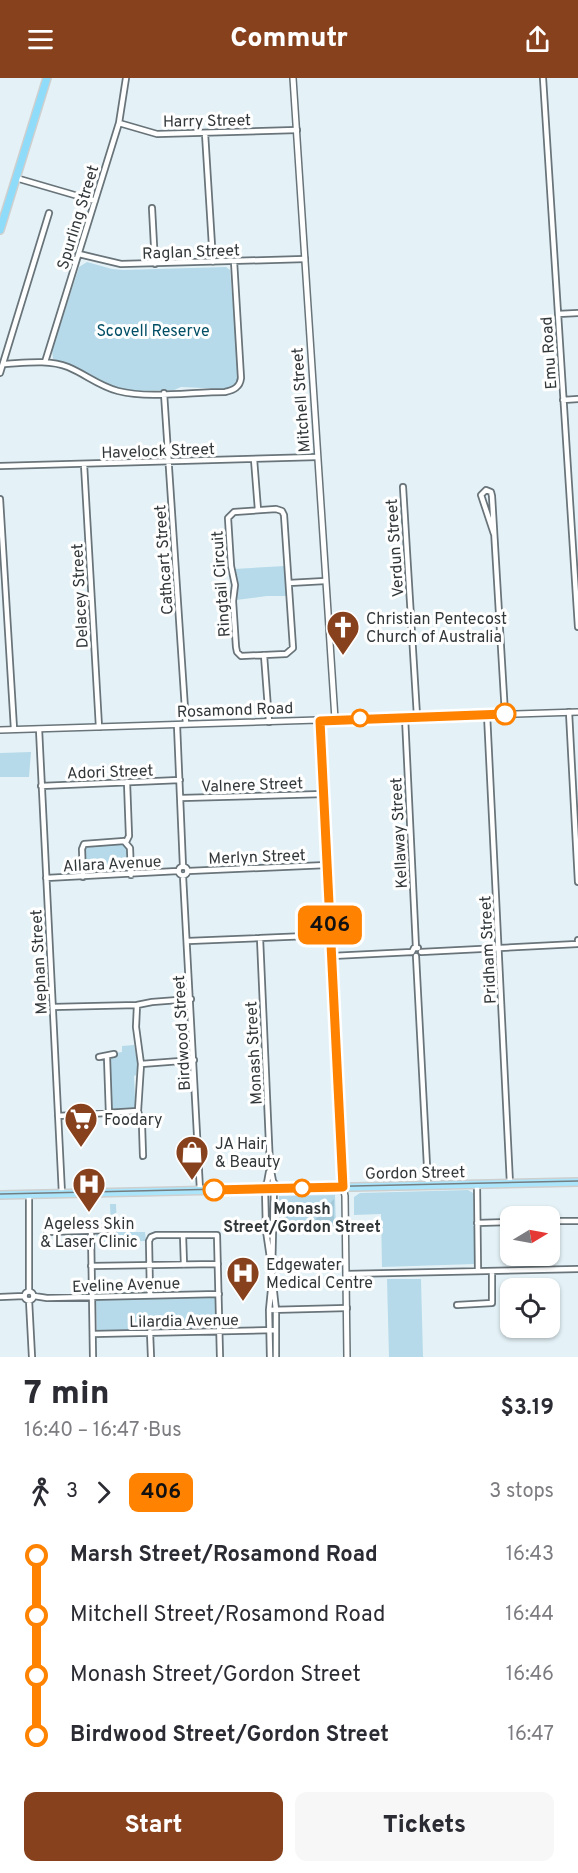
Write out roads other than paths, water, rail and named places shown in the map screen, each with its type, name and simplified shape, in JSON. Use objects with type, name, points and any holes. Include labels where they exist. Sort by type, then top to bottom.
[{"type":"highway","points":[[0,230],[3,211],[16,178],[47,78]]},
{"type":"main road","name":"Gordon Street","points":[[0,1195],[578,1182]]},
{"type":"street","name":"Spurling Street","points":[[45,362],[119,123],[126,78]]},
{"type":"street","name":"Mitchell Street","points":[[293,78],[335,719]]},
{"type":"street","name":"Emu Road","points":[[543,78],[578,627]]},
{"type":"street","name":"Harry Street","points":[[119,123],[157,134],[297,130]]},
{"type":"street","points":[[205,133],[213,262]]},
{"type":"street","points":[[16,178],[94,201]]},
{"type":"street","points":[[152,208],[155,264]]},
{"type":"street","points":[[0,373],[49,213]]},
{"type":"street","name":"Raglan Street","points":[[79,254],[114,264],[305,259]]},
{"type":"street","points":[[3,364],[45,362],[70,368],[96,383],[116,390],[137,394],[230,391],[240,384],[241,374],[234,261]]},
{"type":"street","points":[[558,314],[578,314]]},
{"type":"street","name":"Cathcart Street","points":[[164,393],[186,724]]},
{"type":"street","points":[[563,399],[578,399]]},
{"type":"street","name":"Havelock Street","points":[[0,466],[317,457]]},
{"type":"street","points":[[254,459],[258,510]]},
{"type":"street","name":"Delacey Street","points":[[84,464],[99,727]]},
{"type":"street","name":"Verdun Street","points":[[403,487],[417,716]]},
{"type":"street","points":[[494,534],[481,495],[486,490],[492,494],[505,714]]},
{"type":"street","points":[[0,499],[14,729]]},
{"type":"street","name":"Ringtail Circuit","points":[[276,509],[283,513],[293,648],[286,654],[241,656],[236,650],[233,602],[235,590],[228,521],[231,513],[258,510],[276,509]]},
{"type":"street","points":[[289,583],[325,581]]},
{"type":"street","points":[[264,655],[269,722]]},
{"type":"street","points":[[569,712],[578,882]]},
{"type":"street","name":"Rosamond Road","points":[[0,730],[578,712]]},
{"type":"street","name":"Pridham Street","points":[[488,714],[510,1184]]},
{"type":"street","name":"Kellaway Street","points":[[405,717],[428,1185]]},
{"type":"street","points":[[320,721],[345,1196],[347,1357]]},
{"type":"street","points":[[177,724],[183,867],[178,872],[183,876],[188,871],[183,867]]},
{"type":"street","name":"Mephan Street","points":[[39,729],[63,1194]]},
{"type":"street","name":"Adori Street","points":[[41,786],[180,780]]},
{"type":"street","points":[[126,842],[129,836],[127,782]]},
{"type":"street","name":"Valnere Street","points":[[181,798],[324,794]]},
{"type":"street","points":[[83,877],[82,849],[84,844],[88,842],[126,842]]},
{"type":"street","points":[[126,842],[130,848],[131,875]]},
{"type":"street","name":"Merlyn Street","points":[[188,871],[327,866]]},
{"type":"street","name":"Allara Avenue","points":[[46,878],[178,872]]},
{"type":"street","name":"Birdwood Street","points":[[183,876],[200,1190]]},
{"type":"street","points":[[188,941],[331,935]]},
{"type":"street","name":"Monash Street","points":[[260,938],[270,1166],[276,1188]]},
{"type":"street","points":[[332,956],[578,943]]},
{"type":"street","points":[[53,1007],[137,1005],[191,999]]},
{"type":"street","points":[[137,1005],[136,1027],[141,1064],[138,1111],[142,1125],[143,1156]]},
{"type":"street","points":[[99,1057],[114,1054]]},
{"type":"street","points":[[107,1057],[109,1113]]},
{"type":"street","points":[[141,1064],[194,1060]]},
{"type":"street","points":[[58,1116],[138,1111]]},
{"type":"street","name":"Monash Street","points":[[263,1189],[267,1183],[270,1166]]},
{"type":"street","points":[[477,1184],[478,1271]]},
{"type":"street","points":[[270,1357],[269,1310],[276,1188]]},
{"type":"street","points":[[263,1189],[266,1231],[272,1267]]},
{"type":"street","points":[[29,1194],[29,1291],[34,1296],[30,1300],[32,1357]]},
{"type":"street","points":[[560,1221],[578,1221]]},
{"type":"street","points":[[477,1223],[500,1222]]},
{"type":"street","points":[[47,1232],[113,1230]]},
{"type":"street","points":[[91,1231],[93,1357]]},
{"type":"street","points":[[183,1235],[184,1265]]},
{"type":"street","points":[[150,1295],[149,1241],[151,1237],[217,1235],[220,1357]]},
{"type":"street","points":[[91,1266],[218,1264]]},
{"type":"street","points":[[346,1274],[578,1269]]},
{"type":"street","points":[[457,1305],[492,1303],[492,1271]]},
{"type":"street","points":[[272,1281],[276,1310],[276,1357]]},
{"type":"street","points":[[24,1296],[29,1291]]},
{"type":"street","name":"Eveline Avenue","points":[[34,1296],[47,1298],[219,1294]]},
{"type":"street","points":[[0,1297],[24,1296],[30,1300]]},
{"type":"street","points":[[269,1310],[346,1308]]},
{"type":"street","name":"Lilardia Avenue","points":[[93,1334],[276,1330]]},
{"type":"street","points":[[150,1332],[151,1357]]},
{"type":"tram line","points":[[0,1194],[578,1181]]},
{"type":"place","name":"Christian Pentecost Church of Australia","points":[[343,656]]},
{"type":"place","name":"Foodary","points":[[81,1148]]},
{"type":"place","name":"JA Hair & Beauty","points":[[192,1181]]},
{"type":"place","name":"Monash Street/Gordon Street","points":[[302,1188]]},
{"type":"place","name":"Ageless Skin & Laser Clinic","points":[[89,1213]]},
{"type":"place","name":"Edgewater Medical Centre","points":[[243,1302]]},
{"type":"park label","name":"Scovell Reserve","points":[[153,330]]}]
